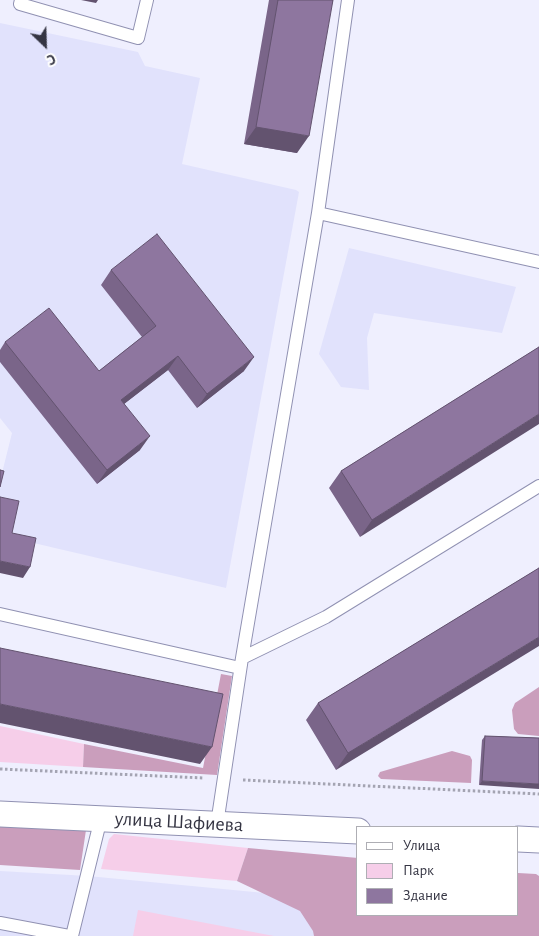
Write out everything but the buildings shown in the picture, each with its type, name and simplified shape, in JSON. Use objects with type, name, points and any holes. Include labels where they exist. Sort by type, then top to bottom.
[{"type":"street","name":"улица Шафиева","points":[[0,814],[356,831]]},
{"type":"street","points":[[519,839],[539,840]]},
{"type":"lane","points":[[21,0],[20,4],[138,38],[147,0]]},
{"type":"lane","points":[[217,824],[241,663],[318,213],[348,0]]},
{"type":"lane","points":[[318,213],[539,262]]},
{"type":"lane","points":[[0,614],[241,663],[326,617],[539,486]]},
{"type":"lane","points":[[0,924],[71,936],[101,818]]},
{"type":"path","points":[[0,769],[539,794]]},
{"type":"shaded area","points":[[0,23],[138,52],[145,66],[200,78],[182,164],[299,192],[226,588],[8,537],[0,505],[0,481],[12,433],[0,418]]},
{"type":"shaded area","points":[[349,248],[516,287],[502,333],[374,313],[367,338],[369,390],[341,387],[319,354]]},
{"type":"shaded area","points":[[221,674],[232,676],[217,775],[83,767],[84,744],[203,768]]},
{"type":"shaded area","points":[[539,687],[539,736],[518,734],[514,729],[512,710],[515,703]]},
{"type":"shaded area","points":[[452,751],[470,756],[472,760],[471,783],[381,779],[378,776],[380,772]]},
{"type":"shaded area","points":[[0,826],[86,830],[80,870],[0,865]]},
{"type":"shaded area","points":[[248,848],[356,858],[356,916],[519,916],[519,873],[536,874],[539,876],[539,936],[314,936],[313,931],[300,911],[237,881]]},
{"type":"shaded area","points":[[0,871],[88,876],[356,902],[356,916],[358,916],[361,936],[0,936]]},
{"type":"green space","points":[[0,726],[84,744],[83,767],[0,762]]},
{"type":"green space","points":[[114,834],[248,848],[237,881],[101,869],[109,839]]},
{"type":"green space","points":[[138,910],[274,936],[133,936]]}]
